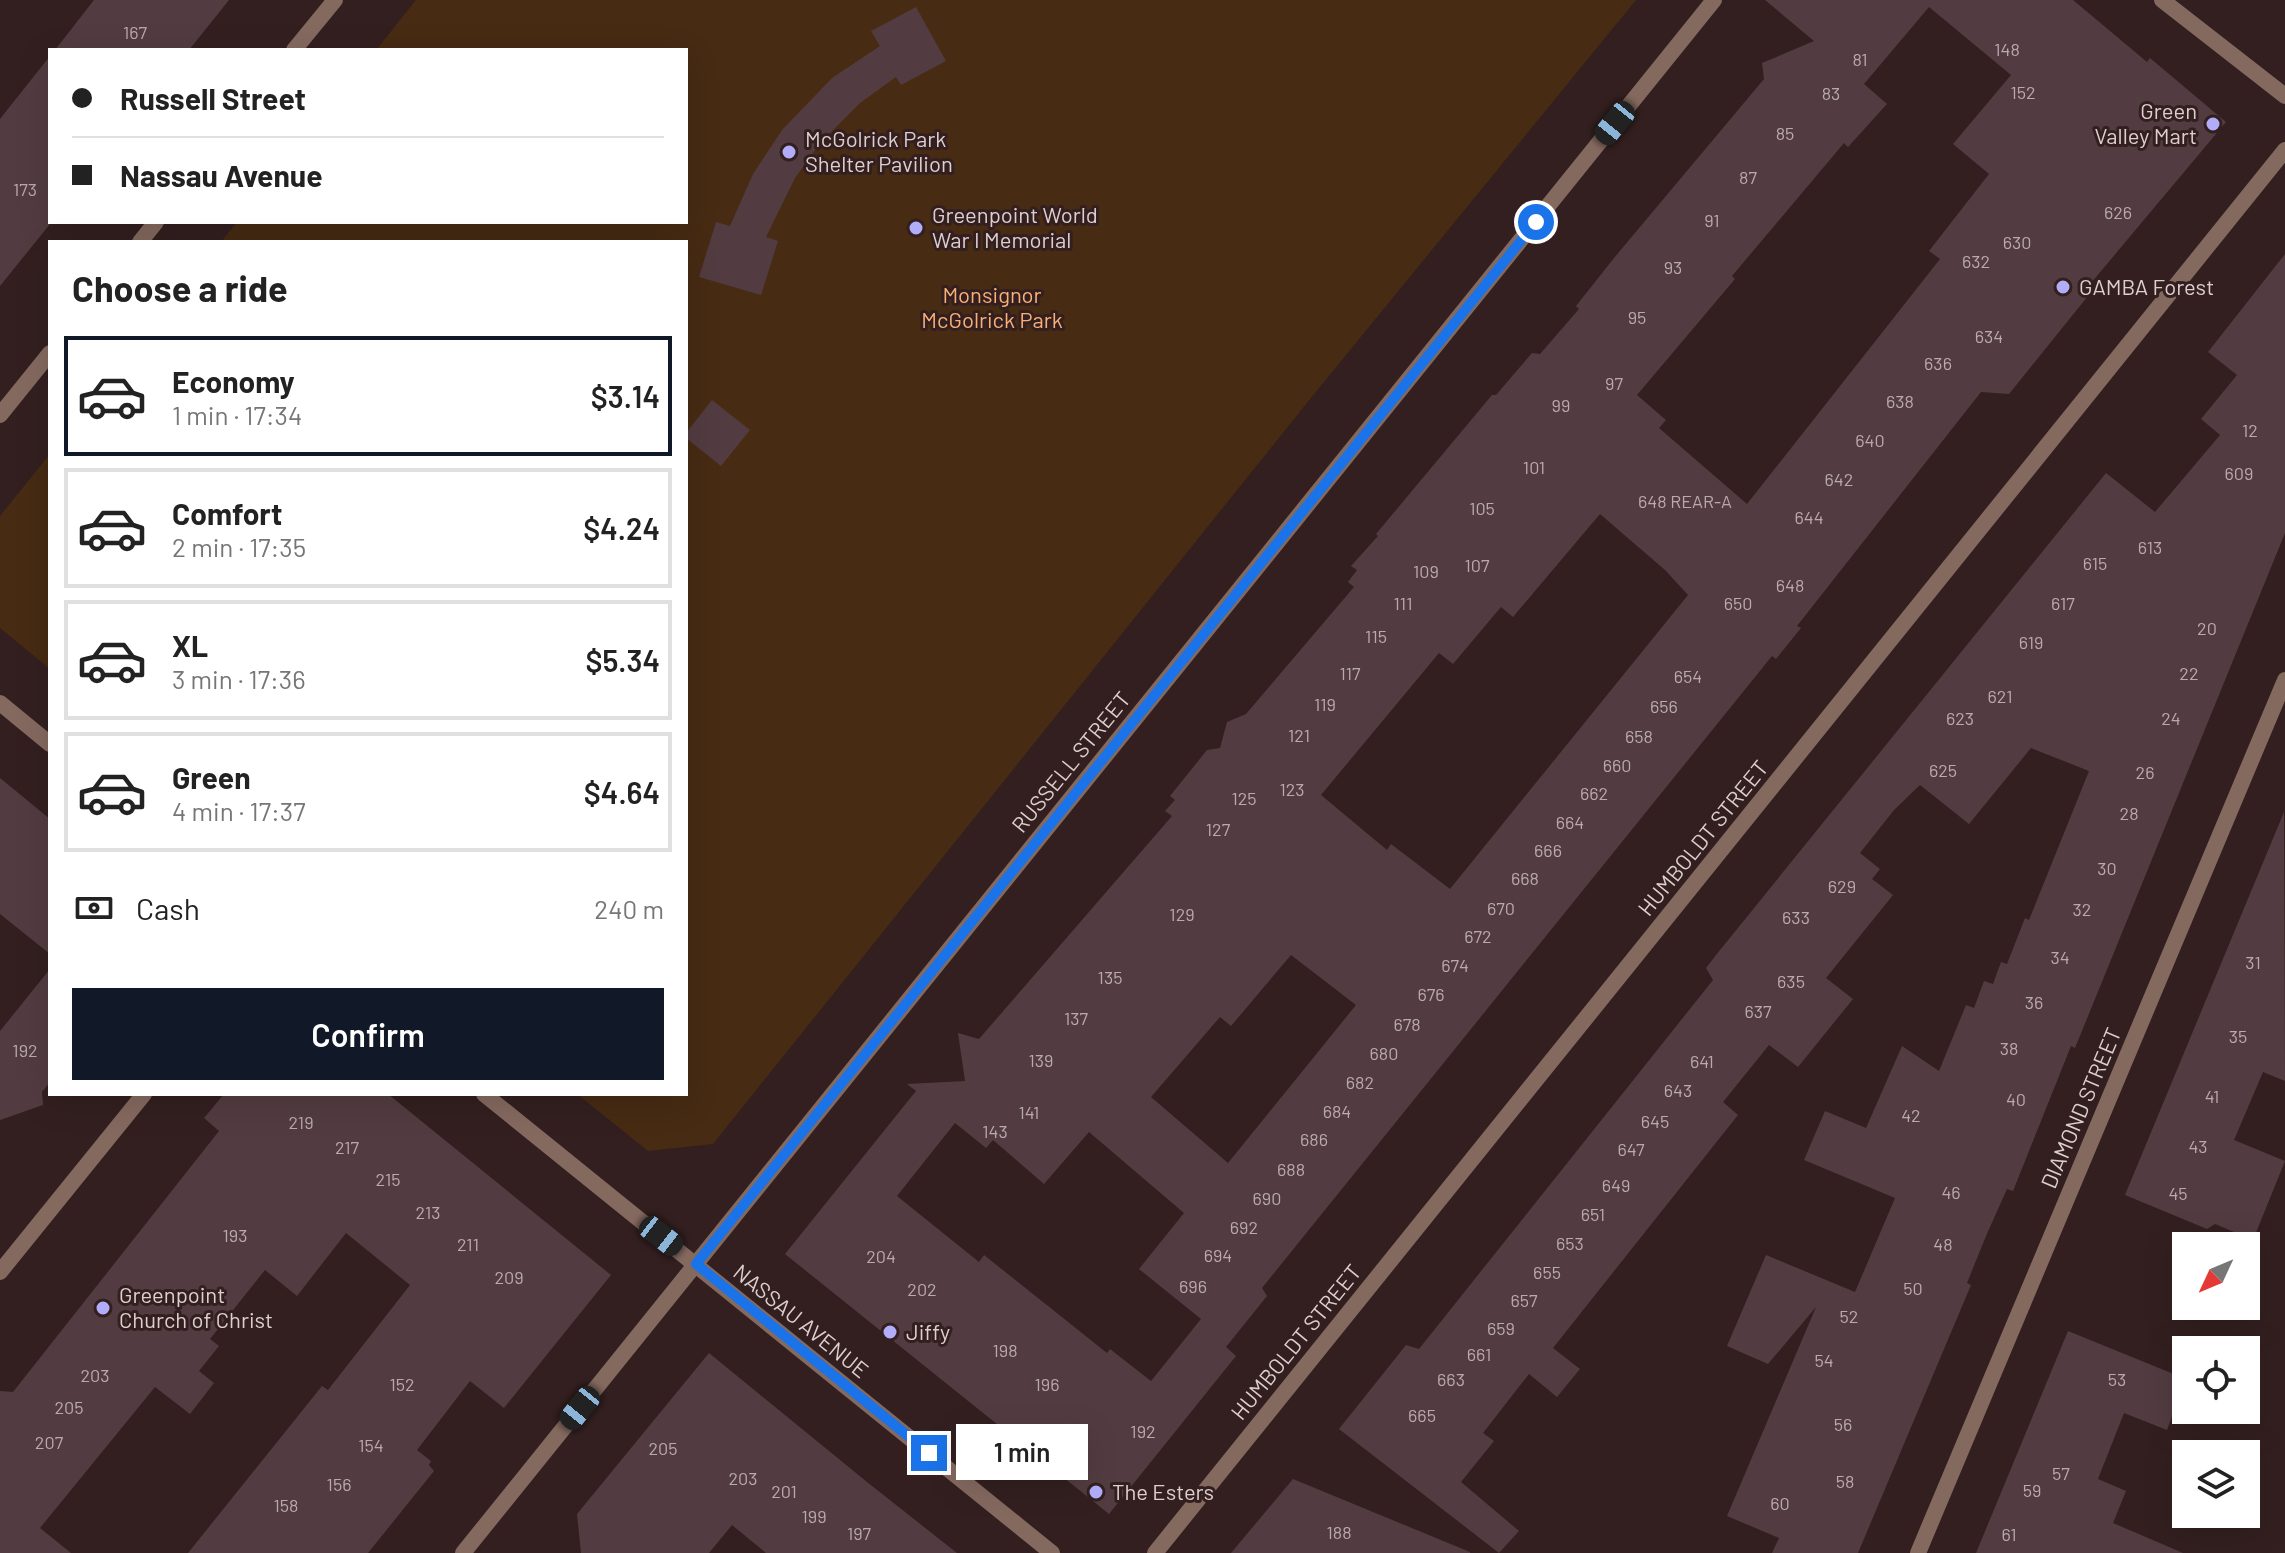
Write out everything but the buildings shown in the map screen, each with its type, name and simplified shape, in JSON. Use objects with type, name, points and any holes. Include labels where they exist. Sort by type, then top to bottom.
[{"type":"street","points":[[296,48],[335,0]]},
{"type":"street","name":"RUSSELL STREET","points":[[463,1553],[1714,0]]},
{"type":"street","points":[[2162,0],[2285,96]]},
{"type":"street","name":"HUMBOLDT STREET","points":[[1155,1553],[2285,150]]},
{"type":"street","points":[[142,240],[154,224]]},
{"type":"street","points":[[0,415],[48,355]]},
{"type":"street","name":"DIAMOND STREET","points":[[1918,1553],[2285,680]]},
{"type":"street","points":[[0,703],[48,742]]},
{"type":"street","points":[[0,1272],[142,1096]]},
{"type":"street","name":"NASSAU AVENUE","points":[[486,1096],[1052,1553]]},
{"type":"green space","name":"Monsignor McGolrick Park","points":[[416,0],[1636,0],[1306,404],[713,1144],[648,1151],[579,1096],[688,1096],[688,240],[223,240],[235,224],[688,224],[688,48],[378,48]]},
{"type":"green space","points":[[48,456],[48,667],[0,628],[0,516]]},
{"type":"place","name":"Green Valley Mart","points":[[2213,124]]},
{"type":"place","name":"McGolrick Park Shelter Pavilion","points":[[789,152]]},
{"type":"place","name":"Greenpoint World War I Memorial","points":[[916,228]]},
{"type":"place","name":"GAMBA Forest","points":[[2063,287]]},
{"type":"place","name":"Greenpoint Church of Christ","points":[[103,1308]]},
{"type":"place","name":"Jiffy","points":[[890,1332]]},
{"type":"place","name":"The Esters","points":[[1096,1492]]},
{"type":"route","points":[[929,1453],[696,1264],[1536,222]]}]
